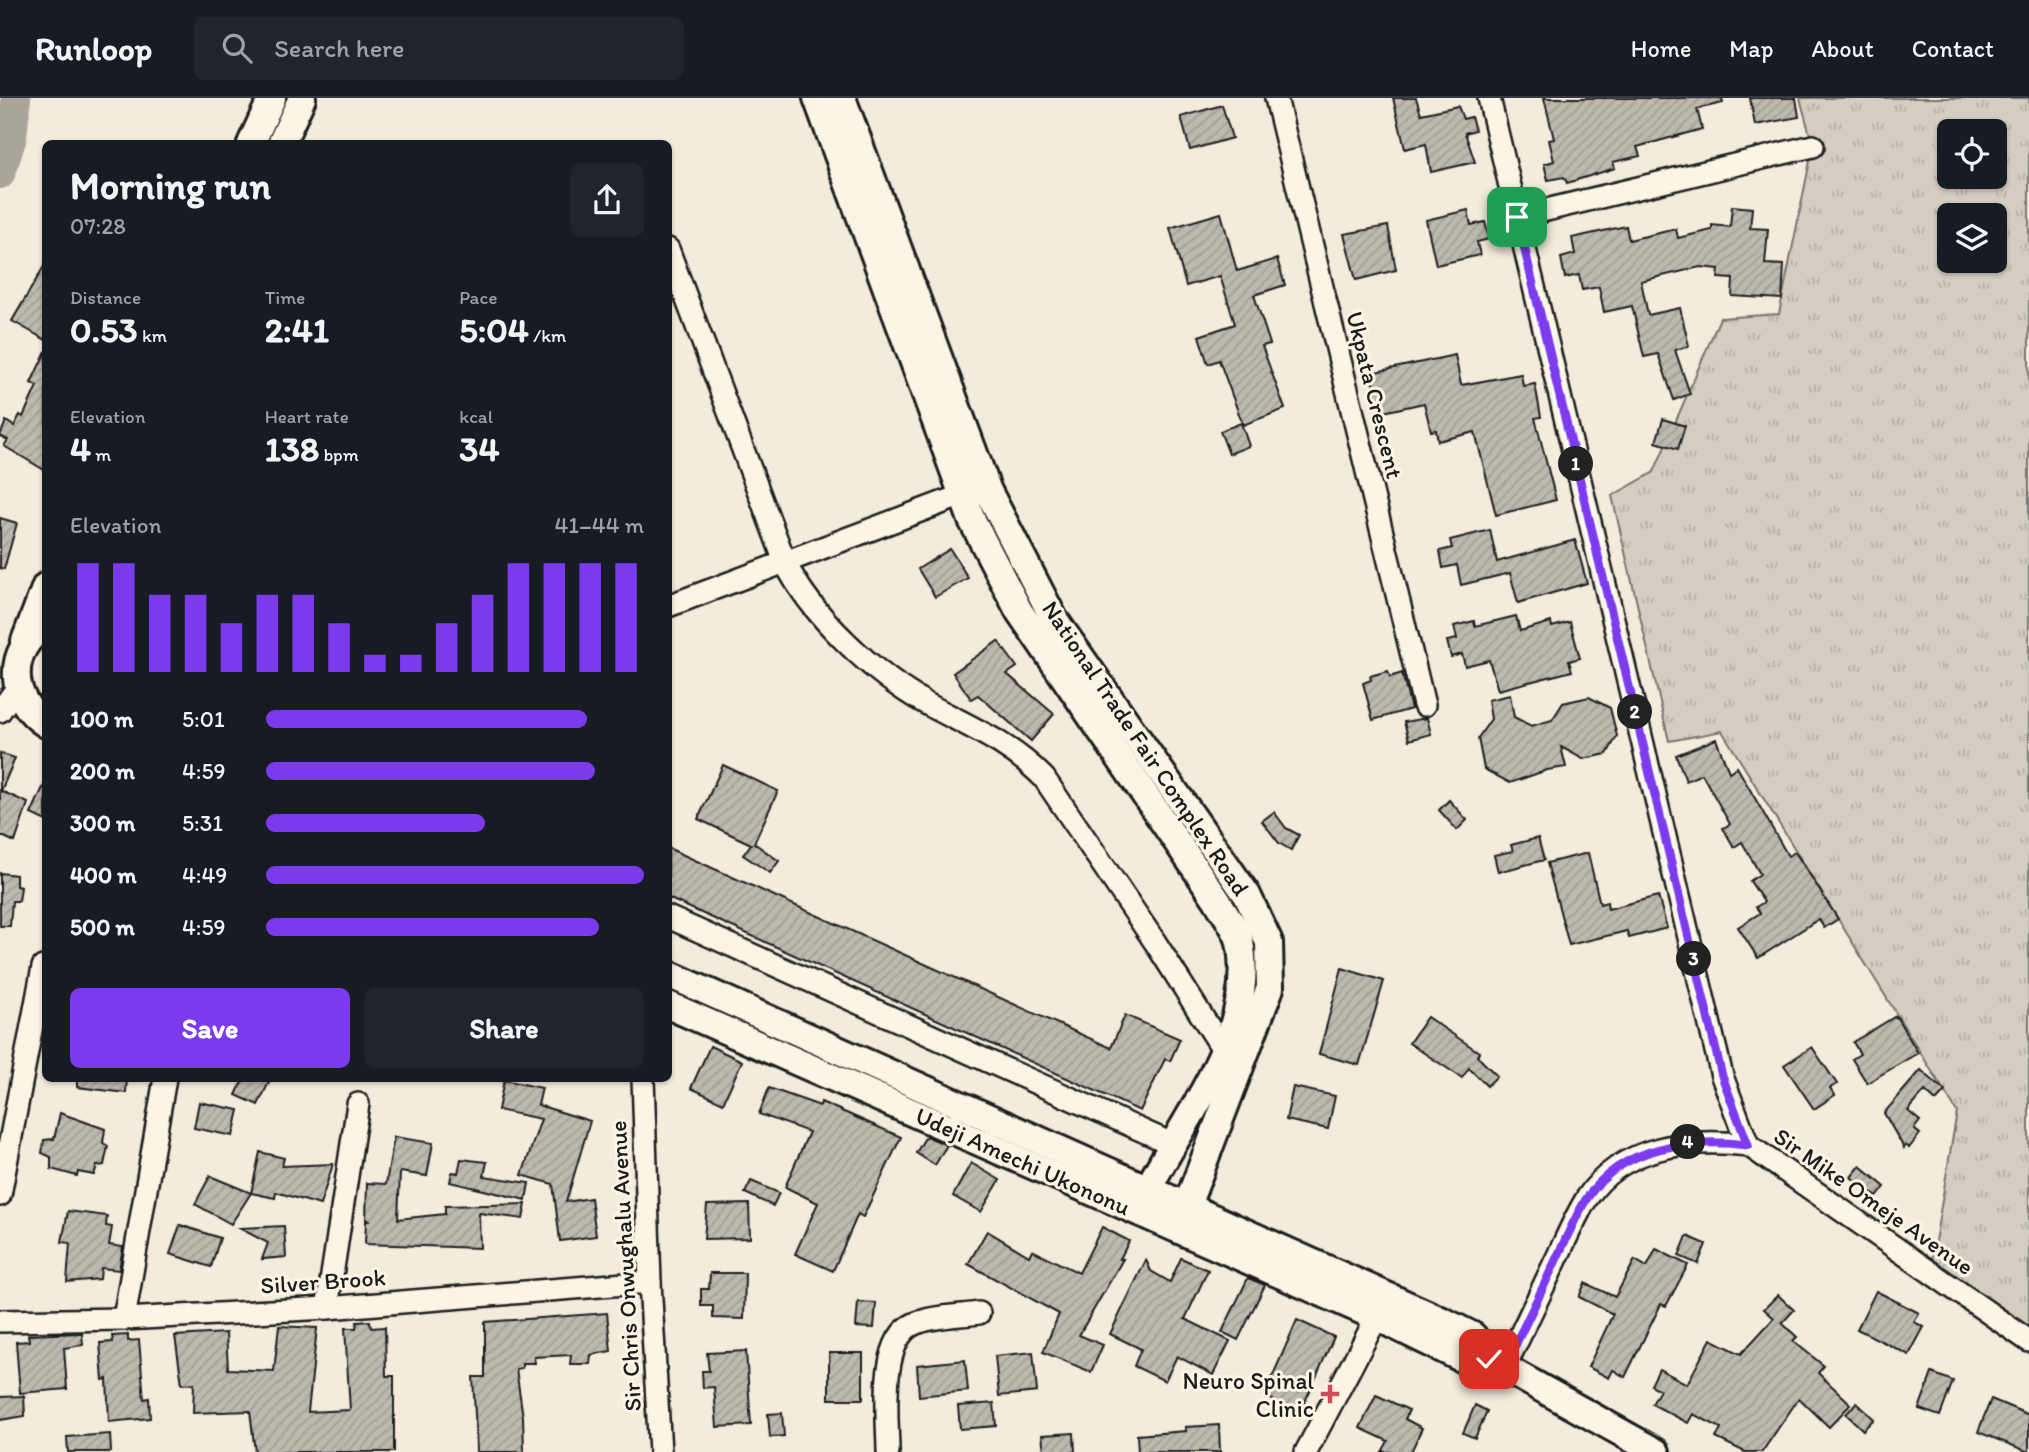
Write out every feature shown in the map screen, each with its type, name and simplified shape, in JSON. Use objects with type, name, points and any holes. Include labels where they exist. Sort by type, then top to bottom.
[{"type":"main road","points":[[253,140],[272,98]]},
{"type":"main road","points":[[283,140],[302,98]]},
{"type":"main road","name":"National Trade Fair Complex Road","points":[[817,98],[965,494],[972,520],[1019,611],[1210,889],[1240,939],[1244,981],[1224,1051],[1142,1200]]},
{"type":"main road","name":"National Trade Fair Complex Road","points":[[842,98],[988,491],[1054,619],[1247,895],[1269,942],[1270,988],[1183,1218]]},
{"type":"main road","points":[[42,597],[18,658],[17,688],[23,704],[42,721]]},
{"type":"main road","points":[[24,645],[42,629]]},
{"type":"main road","name":"Udeji Amechi Ukononu","points":[[672,976],[1142,1200]]},
{"type":"main road","name":"Udeji Amechi Ukononu","points":[[672,1007],[1183,1218],[1463,1359],[1497,1363]]},
{"type":"main road","points":[[1183,1218],[1453,1326],[1473,1336],[1497,1363],[1624,1444],[1656,1452]]},
{"type":"street","name":"Ukpata Crescent","points":[[1276,98],[1424,705]]},
{"type":"street","name":"Sir Mike Omeje Avenue","points":[[1489,98],[1722,1076],[1748,1145],[2029,1341]]},
{"type":"street","points":[[1517,217],[1812,146]]},
{"type":"street","points":[[672,260],[785,562],[812,605],[876,668],[925,703],[995,738],[1024,758],[1044,778],[1224,1051]]},
{"type":"street","points":[[672,604],[965,494]]},
{"type":"street","points":[[0,711],[17,688]]},
{"type":"street","points":[[672,919],[1172,1144]]},
{"type":"street","points":[[0,1195],[42,973]]},
{"type":"street","points":[[124,1319],[163,1082]]},
{"type":"street","name":"Sir Chris Onwughalu Avenue","points":[[643,1082],[650,1282],[660,1452]]},
{"type":"street","points":[[327,1308],[358,1104]]},
{"type":"street","points":[[1497,1363],[1579,1211],[1604,1177],[1631,1160],[1684,1142],[1715,1141],[1748,1145]]},
{"type":"street","name":"Silver Brook","points":[[0,1321],[124,1319],[327,1308],[650,1282]]},
{"type":"street","points":[[888,1452],[888,1361],[901,1336],[913,1324],[979,1313]]},
{"type":"street","points":[[1306,1452],[1377,1317]]},
{"type":"green space","points":[[1800,98],[2029,98],[2029,1340],[1930,1271],[1957,1112],[1722,731],[1669,741],[1612,496],[1654,472],[1720,318],[1779,314],[1813,146]]},
{"type":"building","points":[[1393,98],[1416,98],[1421,114],[1458,106],[1463,119],[1471,117],[1475,130],[1465,133],[1475,162],[1431,172],[1426,144],[1405,149]]},
{"type":"building","points":[[1544,98],[1722,98],[1723,103],[1697,109],[1702,129],[1637,147],[1640,156],[1613,162],[1615,168],[1567,183],[1564,177],[1548,180],[1544,164],[1554,161],[1549,140],[1554,139]]},
{"type":"building","points":[[1750,98],[1796,98],[1799,117],[1755,125]]},
{"type":"building","points":[[1222,105],[1232,138],[1190,150],[1181,117]]},
{"type":"building","points":[[1732,206],[1752,208],[1750,228],[1768,229],[1765,264],[1784,265],[1782,299],[1732,296],[1733,279],[1718,278],[1719,269],[1700,267],[1641,281],[1648,315],[1680,308],[1689,346],[1675,350],[1690,394],[1674,400],[1658,354],[1644,357],[1632,306],[1604,312],[1599,287],[1582,290],[1579,275],[1565,278],[1561,258],[1575,254],[1572,238],[1626,226],[1629,240],[1676,229],[1678,238],[1712,230],[1712,225],[1730,227]]},
{"type":"building","points":[[1468,210],[1471,225],[1485,222],[1489,239],[1477,242],[1480,255],[1436,265],[1426,220]]},
{"type":"building","points":[[1221,213],[1237,271],[1277,259],[1285,285],[1254,295],[1270,344],[1262,346],[1285,409],[1243,425],[1219,360],[1208,364],[1199,336],[1235,324],[1220,276],[1186,286],[1170,228]]},
{"type":"building","points":[[1388,226],[1396,270],[1356,280],[1344,234]]},
{"type":"building","points":[[42,270],[42,338],[12,321]]},
{"type":"building","points":[[1455,355],[1461,385],[1521,374],[1523,386],[1535,384],[1541,417],[1535,418],[1556,500],[1496,515],[1475,432],[1438,441],[1436,430],[1431,431],[1424,403],[1379,413],[1371,373]]},
{"type":"building","points":[[42,360],[42,469],[4,446],[8,440],[0,436],[6,421],[14,426],[20,415],[23,417],[37,386],[31,383]]},
{"type":"building","points":[[1663,419],[1685,426],[1678,449],[1656,442]]},
{"type":"building","points":[[1241,423],[1249,446],[1229,454],[1220,431]]},
{"type":"building","points":[[0,518],[17,523],[4,569],[0,568]]},
{"type":"building","points":[[1490,530],[1497,562],[1575,540],[1587,583],[1518,603],[1510,573],[1461,585],[1457,565],[1443,568],[1440,551],[1452,548],[1450,540]]},
{"type":"building","points":[[950,549],[968,578],[935,597],[918,569]]},
{"type":"building","points":[[1516,616],[1520,631],[1551,622],[1552,627],[1570,622],[1580,658],[1569,661],[1572,671],[1498,690],[1489,660],[1465,666],[1462,654],[1451,657],[1447,641],[1457,639],[1454,626],[1474,621],[1475,626]]},
{"type":"building","points":[[998,641],[1017,667],[1007,674],[1054,714],[1031,741],[978,695],[971,699],[953,673]]},
{"type":"building","points":[[1388,671],[1390,677],[1402,673],[1411,709],[1373,720],[1363,683],[1371,680],[1370,676]]},
{"type":"building","points":[[1510,695],[1514,717],[1531,726],[1552,720],[1563,703],[1589,697],[1610,708],[1617,736],[1607,754],[1583,759],[1561,747],[1566,767],[1547,770],[1510,783],[1484,769],[1478,738],[1491,719],[1488,700]]},
{"type":"building","points":[[1427,718],[1431,734],[1409,740],[1404,722]]},
{"type":"building","points":[[1716,739],[1729,772],[1737,767],[1788,856],[1795,852],[1838,919],[1824,928],[1819,919],[1758,958],[1738,927],[1760,913],[1756,907],[1764,902],[1750,881],[1760,874],[1742,842],[1734,847],[1723,828],[1730,824],[1702,774],[1686,781],[1676,755]]},
{"type":"building","points":[[0,753],[15,758],[1,791],[28,803],[15,842],[0,835]]},
{"type":"building","points":[[723,765],[778,791],[754,843],[779,861],[770,873],[743,855],[751,844],[698,819]]},
{"type":"building","points":[[42,790],[42,819],[31,814]]},
{"type":"building","points":[[1449,800],[1467,820],[1457,830],[1439,810]]},
{"type":"building","points":[[1274,812],[1286,828],[1299,835],[1291,850],[1279,843],[1262,821]]},
{"type":"building","points":[[1538,838],[1544,860],[1498,872],[1494,855],[1513,851],[1511,845]]},
{"type":"building","points":[[672,850],[1111,1048],[1125,1015],[1180,1039],[1170,1061],[1165,1059],[1140,1111],[672,900]]},
{"type":"building","points":[[1588,853],[1600,904],[1607,902],[1608,909],[1658,896],[1667,928],[1629,938],[1627,931],[1569,945],[1547,863]]},
{"type":"building","points":[[0,873],[16,875],[16,886],[21,887],[19,901],[12,901],[10,926],[0,926]]},
{"type":"building","points":[[1342,968],[1384,981],[1359,1065],[1319,1054]]},
{"type":"building","points":[[1896,1016],[1918,1053],[1867,1083],[1852,1059],[1860,1054],[1853,1042]]},
{"type":"building","points":[[1427,1017],[1479,1052],[1477,1056],[1497,1076],[1487,1086],[1469,1068],[1462,1078],[1409,1043]]},
{"type":"building","points":[[710,1046],[742,1061],[723,1103],[691,1088]]},
{"type":"building","points":[[1812,1047],[1837,1084],[1830,1088],[1835,1095],[1814,1109],[1784,1065]]},
{"type":"building","points":[[1921,1070],[1945,1091],[1936,1101],[1925,1091],[1908,1111],[1920,1121],[1914,1129],[1920,1134],[1909,1148],[1906,1145],[1904,1148],[1884,1113]]},
{"type":"building","points":[[77,1082],[127,1082],[126,1093],[77,1087]]},
{"type":"building","points":[[242,1082],[269,1082],[258,1105],[236,1095]]},
{"type":"building","points":[[504,1082],[514,1082],[542,1088],[538,1105],[590,1121],[566,1202],[591,1198],[596,1236],[560,1241],[553,1184],[522,1175],[541,1119],[498,1110]]},
{"type":"building","points":[[1293,1087],[1335,1096],[1328,1129],[1286,1120]]},
{"type":"building","points":[[769,1088],[820,1106],[821,1102],[901,1137],[863,1217],[858,1214],[833,1271],[795,1254],[818,1203],[785,1187],[809,1132],[759,1114]]},
{"type":"building","points":[[199,1102],[239,1110],[233,1136],[194,1128]]},
{"type":"building","points":[[60,1113],[105,1129],[103,1143],[108,1146],[104,1165],[97,1166],[94,1175],[78,1172],[77,1176],[51,1169],[51,1157],[42,1153],[44,1140],[54,1139]]},
{"type":"building","points":[[926,1136],[947,1145],[935,1165],[916,1153]]},
{"type":"building","points":[[394,1137],[433,1143],[427,1176],[400,1172],[398,1219],[445,1214],[445,1206],[526,1204],[523,1219],[479,1213],[480,1248],[365,1244],[366,1221],[370,1221],[366,1220],[367,1183],[386,1184]]},
{"type":"building","points":[[260,1152],[284,1158],[282,1166],[333,1164],[320,1205],[276,1192],[275,1198],[251,1193]]},
{"type":"building","points":[[461,1159],[487,1162],[484,1176],[529,1183],[526,1200],[450,1182],[452,1172],[458,1173]]},
{"type":"building","points":[[971,1163],[1000,1180],[981,1212],[953,1196]]},
{"type":"building","points":[[1860,1166],[1885,1187],[1877,1197],[1851,1177]]},
{"type":"building","points":[[210,1176],[251,1193],[231,1224],[195,1204]]},
{"type":"building","points":[[751,1181],[779,1193],[773,1206],[745,1193]]},
{"type":"building","points":[[749,1204],[750,1238],[704,1239],[707,1205]]},
{"type":"building","points":[[68,1211],[107,1216],[106,1226],[112,1227],[109,1245],[123,1247],[119,1270],[101,1268],[100,1279],[67,1282],[70,1243],[62,1242]]},
{"type":"building","points":[[180,1225],[220,1238],[211,1267],[170,1254]]},
{"type":"building","points":[[284,1226],[286,1257],[262,1259],[268,1243],[239,1228]]},
{"type":"building","points":[[1102,1227],[1129,1241],[1120,1259],[1123,1259],[1079,1335],[1103,1345],[1091,1372],[1043,1352],[1059,1314],[968,1264],[987,1231],[1029,1256],[1032,1250],[1079,1273]]},
{"type":"building","points":[[1687,1236],[1706,1244],[1698,1264],[1679,1256]]},
{"type":"building","points":[[1656,1249],[1688,1265],[1666,1306],[1661,1304],[1625,1377],[1613,1370],[1609,1378],[1588,1367],[1613,1314],[1579,1297],[1585,1283],[1615,1297],[1635,1260],[1647,1267]]},
{"type":"building","points":[[1181,1258],[1208,1270],[1185,1319],[1230,1341],[1213,1375],[1177,1356],[1165,1381],[1134,1366],[1141,1349],[1110,1334],[1146,1260],[1151,1271],[1170,1282]]},
{"type":"building","points":[[710,1273],[745,1273],[744,1319],[713,1318],[713,1306],[701,1306],[701,1289],[709,1289]]},
{"type":"building","points":[[1248,1278],[1265,1285],[1238,1340],[1222,1332]]},
{"type":"building","points":[[1876,1291],[1919,1313],[1914,1322],[1924,1327],[1909,1355],[1857,1329]]},
{"type":"building","points":[[1778,1295],[1794,1310],[1782,1323],[1797,1337],[1793,1341],[1824,1366],[1818,1373],[1851,1404],[1829,1427],[1799,1398],[1762,1452],[1745,1452],[1716,1438],[1721,1428],[1693,1414],[1688,1423],[1652,1404],[1660,1390],[1651,1385],[1659,1369],[1687,1384],[1711,1339],[1741,1354],[1774,1318],[1764,1309]]},
{"type":"building","points":[[858,1302],[876,1303],[874,1328],[856,1327]]},
{"type":"building","points":[[607,1313],[611,1351],[591,1355],[590,1364],[570,1364],[571,1355],[534,1357],[535,1363],[522,1363],[522,1368],[516,1369],[523,1417],[524,1452],[477,1452],[473,1377],[485,1377],[485,1322]]},
{"type":"building","points":[[1297,1320],[1334,1337],[1300,1413],[1264,1396]]},
{"type":"building","points":[[370,1321],[371,1328],[385,1327],[386,1376],[394,1376],[394,1452],[255,1452],[250,1411],[193,1413],[194,1383],[182,1384],[175,1336],[226,1333],[228,1369],[274,1371],[279,1326],[317,1328],[308,1412],[350,1410],[345,1328],[356,1328],[357,1322]]},
{"type":"building","points":[[82,1333],[83,1345],[64,1348],[67,1389],[20,1393],[16,1342],[29,1341],[28,1335]]},
{"type":"building","points":[[128,1335],[128,1341],[139,1340],[144,1399],[149,1398],[150,1418],[109,1422],[107,1379],[103,1380],[100,1343],[113,1342],[112,1336]]},
{"type":"building","points":[[746,1351],[751,1425],[717,1427],[714,1387],[703,1388],[702,1371],[709,1371],[707,1353]]},
{"type":"building","points":[[1033,1352],[1037,1392],[999,1396],[995,1356]]},
{"type":"building","points":[[829,1353],[863,1353],[863,1399],[829,1399]]},
{"type":"building","points":[[965,1360],[968,1391],[919,1396],[917,1365]]},
{"type":"building","points":[[1932,1373],[1953,1381],[1940,1416],[1919,1409]]},
{"type":"building","points":[[1376,1395],[1409,1410],[1405,1419],[1422,1428],[1411,1452],[1382,1452],[1388,1441],[1360,1428]]},
{"type":"building","points":[[24,1396],[25,1416],[0,1420],[0,1397]]},
{"type":"building","points":[[1991,1399],[2029,1415],[2029,1452],[1978,1432]]},
{"type":"building","points":[[994,1403],[996,1426],[960,1429],[958,1406]]},
{"type":"building","points":[[1857,1403],[1874,1419],[1863,1430],[1846,1414]]},
{"type":"building","points":[[1475,1405],[1487,1411],[1475,1438],[1463,1433]]},
{"type":"building","points":[[782,1413],[784,1436],[770,1437],[768,1414]]},
{"type":"building","points":[[1219,1425],[1220,1452],[1138,1452],[1137,1435],[1186,1431],[1185,1427]]},
{"type":"building","points":[[1074,1433],[1075,1452],[1044,1452],[1042,1435]]},
{"type":"building","points":[[110,1434],[111,1452],[68,1452],[67,1437]]},
{"type":"waterway","points":[[0,174],[12,137],[16,98]]},
{"type":"place","name":"Neuro Spinal Clinic","points":[[1330,1394]]},
{"type":"route","points":[[1489,1359],[1504,1367],[1579,1211],[1604,1177],[1631,1160],[1684,1142],[1715,1141],[1748,1145],[1738,1126],[1722,1076],[1517,217]]}]
